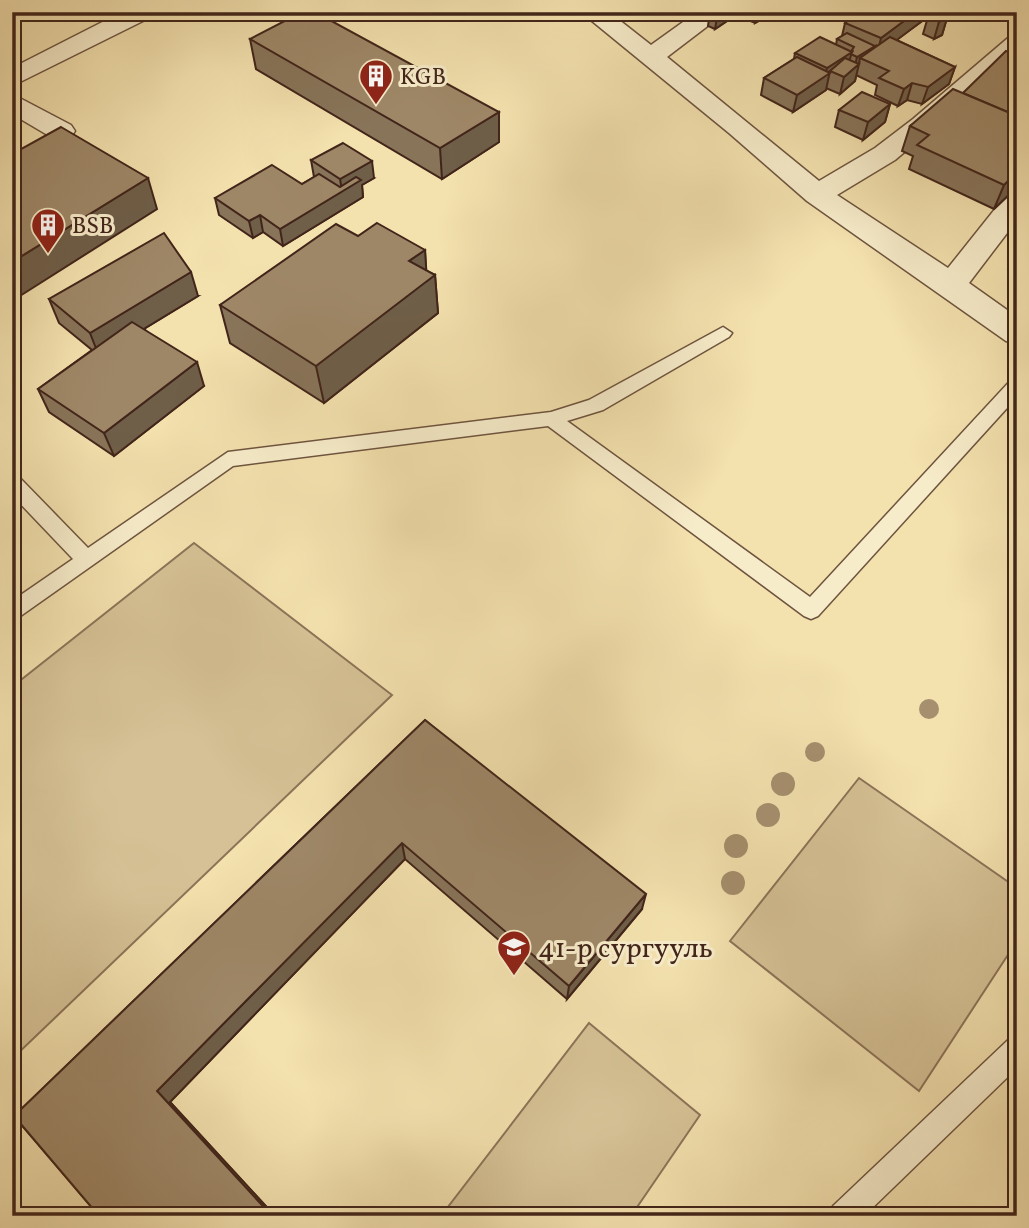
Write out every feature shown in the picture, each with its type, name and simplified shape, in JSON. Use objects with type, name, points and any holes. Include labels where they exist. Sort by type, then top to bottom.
[{"type":"street","points":[[12,78],[142,12]]},
{"type":"street","points":[[593,12],[652,56],[817,195],[1017,333]]},
{"type":"street","points":[[652,56],[714,12]]},
{"type":"street","points":[[817,195],[885,153],[923,125],[1017,43]]},
{"type":"street","points":[[12,102],[52,136]]},
{"type":"street","points":[[951,285],[1017,200]]},
{"type":"lane","points":[[12,613],[228,459],[551,419],[596,405],[723,333]]},
{"type":"lane","points":[[551,419],[811,610],[1017,385]]},
{"type":"lane","points":[[12,482],[87,560]]},
{"type":"lane","points":[[843,1216],[1017,1049]]},
{"type":"shaded area","points":[[194,543],[392,695],[12,1059],[12,687]]},
{"type":"shaded area","points":[[859,778],[1017,888],[1017,941],[919,1091],[730,941]]},
{"type":"shaded area","points":[[589,1023],[700,1115],[631,1216],[441,1216]]},
{"type":"building","points":[[302,12],[315,12],[499,112],[440,148],[250,39]]},
{"type":"building","points":[[859,12],[916,12],[881,38],[845,23]]},
{"type":"building","points":[[937,12],[947,18],[939,22],[928,17]]},
{"type":"building","points":[[847,33],[875,46],[857,57],[850,53],[854,47],[837,39]]},
{"type":"building","points":[[820,37],[852,52],[827,68],[795,53]]},
{"type":"building","points":[[890,37],[955,67],[928,87],[912,83],[904,89],[879,78],[889,71],[860,58]]},
{"type":"building","points":[[1006,51],[1017,55],[1017,116],[963,93]]},
{"type":"building","points":[[797,57],[830,73],[797,95],[764,78]]},
{"type":"building","points":[[845,58],[859,64],[844,77],[830,71]]},
{"type":"building","points":[[953,89],[1017,116],[1017,172],[1004,185],[917,145],[929,135],[910,126]]},
{"type":"building","points":[[862,92],[890,104],[868,122],[839,110]]},
{"type":"building","points":[[61,127],[148,178],[12,262],[12,154]]},
{"type":"building","points":[[343,143],[372,161],[340,179],[311,160]]},
{"type":"building","points":[[272,165],[302,184],[319,174],[340,187],[356,177],[361,180],[280,229],[260,215],[249,221],[215,198]]},
{"type":"building","points":[[377,223],[425,250],[409,261],[435,275],[316,366],[220,305],[336,224],[358,236]]},
{"type":"building","points":[[164,233],[191,272],[90,333],[49,299]]},
{"type":"building","points":[[132,322],[197,362],[104,433],[38,389]]},
{"type":"building","points":[[425,720],[646,894],[569,986],[402,843],[157,1091],[272,1216],[99,1216],[14,1116]]},
{"type":"place","name":"KGB","points":[[376,106]]},
{"type":"place","name":"BSB","points":[[48,255]]},
{"type":"place","name":"41-р сургууль","points":[[514,977]]}]
